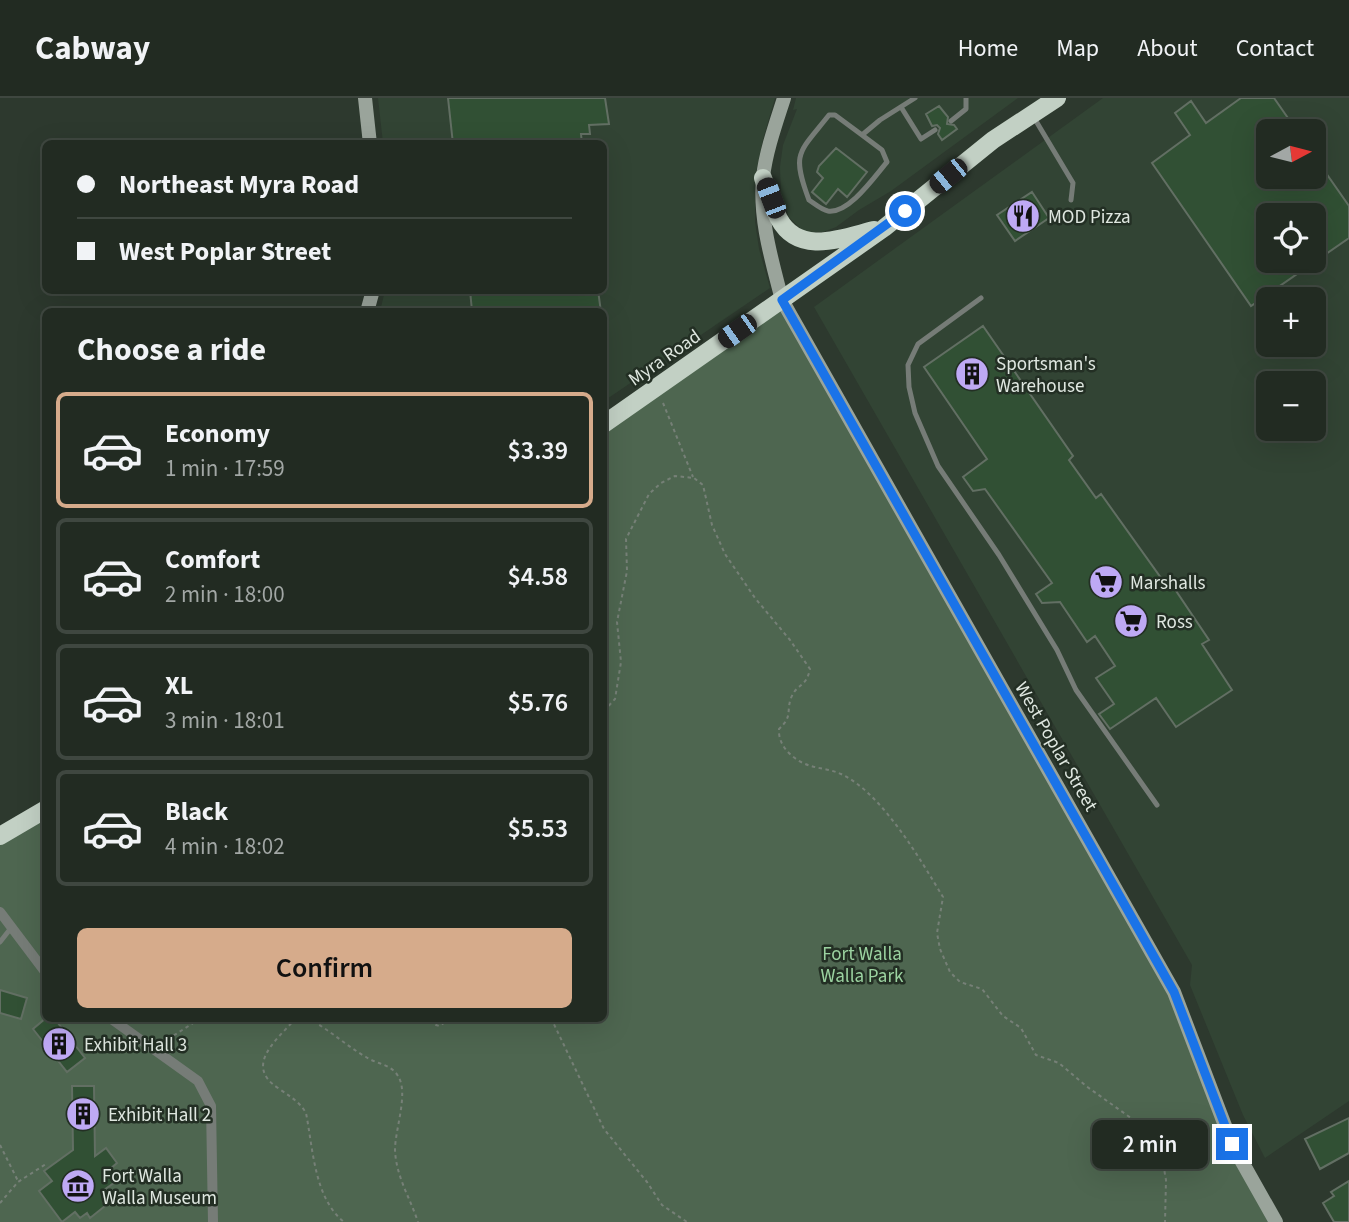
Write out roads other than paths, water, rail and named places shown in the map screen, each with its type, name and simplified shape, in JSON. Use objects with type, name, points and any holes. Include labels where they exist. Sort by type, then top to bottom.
[{"type":"highway","name":"Myra Road","points":[[607,422],[884,228],[993,140],[1057,98]]},
{"type":"highway","points":[[763,178],[779,218],[788,231],[806,241],[826,242],[884,228]]},
{"type":"highway","points":[[0,836],[42,811]]},
{"type":"main road","points":[[365,98],[370,140]]},
{"type":"main road","name":"West Poplar Street","points":[[784,98],[763,178],[766,237],[782,300],[1174,992],[1232,1144],[1276,1222]]},
{"type":"street","points":[[0,912],[42,968]]},
{"type":"street","points":[[116,1022],[198,1081],[211,1106],[213,1222]]},
{"type":"lane","points":[[862,135],[915,98]]},
{"type":"lane","points":[[951,121],[966,110],[967,98]]},
{"type":"lane","points":[[901,107],[921,139],[935,130]]},
{"type":"lane","points":[[829,115],[835,115],[862,135],[882,150],[887,162],[858,197],[840,209],[826,211],[809,200],[798,161],[801,150],[829,115]]},
{"type":"lane","points":[[1032,115],[1073,183],[1071,200]]},
{"type":"lane","points":[[981,298],[918,344],[908,365],[909,387],[915,413],[938,466],[999,555],[1057,650],[1076,690],[1157,805]]},
{"type":"lane","points":[[0,942],[12,928]]},
{"type":"place","name":"MOD Pizza","points":[[1023,216]]},
{"type":"place","name":"Sportsman's Warehouse","points":[[972,374]]},
{"type":"place","name":"Marshalls","points":[[1106,582]]},
{"type":"place","name":"Ross","points":[[1131,621]]},
{"type":"place","name":"Exhibit Hall 3","points":[[59,1044]]},
{"type":"place","name":"Exhibit Hall 2","points":[[83,1114]]},
{"type":"place","name":"Fort Walla Walla Museum","points":[[78,1186]]},
{"type":"park label","name":"Fort Walla Walla Park","points":[[862,964]]}]
